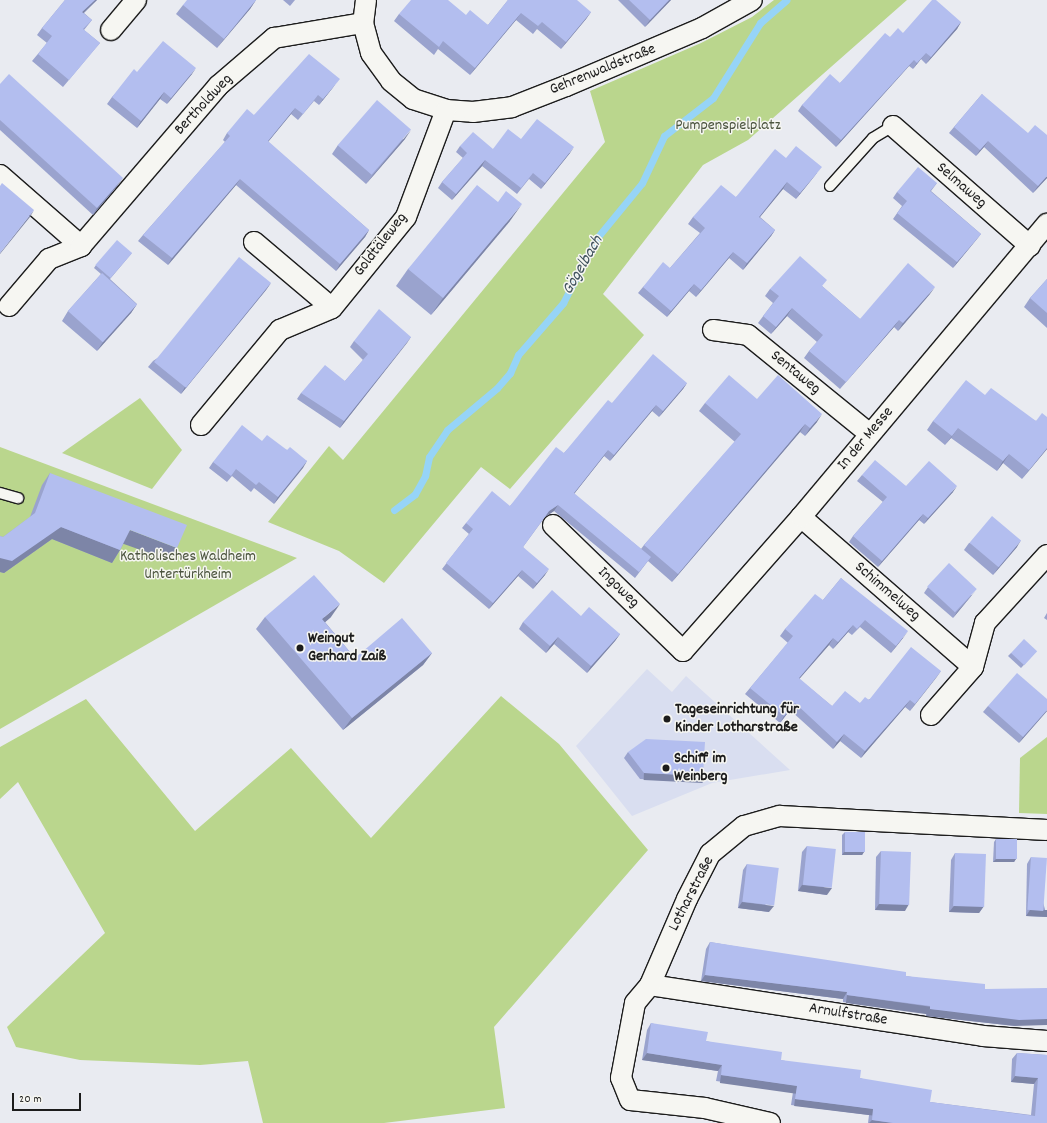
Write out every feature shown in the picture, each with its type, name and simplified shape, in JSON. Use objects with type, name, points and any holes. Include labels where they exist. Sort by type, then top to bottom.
[{"type":"street","points":[[111,30],[136,0]]},
{"type":"street","points":[[363,23],[366,0]]},
{"type":"street","name":"Gehrenwaldstraße","points":[[363,23],[371,52],[391,81],[413,99],[446,110],[473,112],[512,107],[702,28],[752,0]]},
{"type":"street","name":"Bertholdweg","points":[[9,306],[49,259],[81,246],[218,86],[274,38],[363,23]]},
{"type":"street","name":"Goldtäleweg","points":[[201,425],[280,330],[332,308],[406,217],[446,110]]},
{"type":"street","name":"Selmaweg","points":[[892,126],[1030,246]]},
{"type":"street","points":[[0,175],[81,246]]},
{"type":"street","name":"In der Messe","points":[[683,651],[802,517],[1047,224]]},
{"type":"street","points":[[254,242],[332,308]]},
{"type":"street","name":"Sentaweg","points":[[713,330],[748,335],[870,434]]},
{"type":"street","name":"Schimmelweg","points":[[802,517],[973,667]]},
{"type":"street","name":"Ingoweg","points":[[553,525],[683,651]]},
{"type":"street","points":[[931,715],[973,667],[985,623],[1047,555]]},
{"type":"street","name":"Lotharstraße","points":[[770,1123],[705,1108],[630,1100],[621,1078],[635,1003],[650,985],[687,898],[710,854],[744,826],[780,816],[1047,830]]},
{"type":"street","name":"Arnulfstraße","points":[[650,985],[983,1036],[1047,1041]]},
{"type":"lane","points":[[830,186],[874,138],[892,126]]},
{"type":"lane","points":[[0,493],[18,498]]},
{"type":"shaded area","name":"Tageseinrichtung für Kinder Lotharstraße","points":[[647,669],[672,692],[686,676],[790,770],[712,783],[632,816],[576,746]]},
{"type":"green space","name":"Pumpenspielplatz","points":[[774,0],[907,0],[748,140],[703,165],[603,294],[644,335],[510,489],[481,467],[384,583],[339,551],[268,522],[329,446],[343,460],[605,142],[590,91],[701,43],[752,17]]},
{"type":"green space","points":[[140,398],[182,450],[152,489],[62,453]]},
{"type":"green space","name":"Katholisches Waldheim Untertürkheim","points":[[0,447],[297,558],[0,729]]},
{"type":"green space","points":[[501,696],[559,744],[648,850],[494,1027],[505,1108],[384,1123],[263,1123],[248,1061],[200,1065],[80,1060],[16,1047],[7,1027],[105,933],[18,782],[0,799],[0,747],[86,699],[195,831],[291,748],[371,838]]},
{"type":"green space","points":[[1047,737],[1047,814],[1019,813],[1020,758]]},
{"type":"building","points":[[65,0],[95,0],[82,12],[92,20],[83,29],[100,43],[69,80],[38,54],[52,36],[42,28]]},
{"type":"building","points":[[187,0],[256,0],[224,39],[183,5]]},
{"type":"building","points":[[411,0],[448,0],[466,15],[470,10],[488,25],[508,0],[577,0],[591,12],[566,42],[542,22],[538,26],[521,13],[475,68],[443,41],[439,47],[399,14]]},
{"type":"building","points":[[629,0],[669,0],[650,20]]},
{"type":"building","points":[[932,0],[936,0],[961,22],[931,57],[926,53],[917,63],[914,60],[841,140],[802,105],[830,74],[840,83],[885,33],[890,37],[898,28],[903,33]]},
{"type":"building","points":[[163,41],[196,68],[171,98],[164,92],[141,121],[112,97],[134,69],[137,72]]},
{"type":"building","points":[[309,54],[340,79],[323,99],[318,95],[303,114],[295,108],[268,141],[369,230],[340,264],[240,179],[172,258],[143,235],[230,136],[227,133],[247,109],[254,115]]},
{"type":"building","points":[[9,74],[123,178],[97,208],[0,120],[0,84]]},
{"type":"building","points":[[982,94],[1028,133],[1035,125],[1047,135],[1047,176],[1038,186],[988,141],[980,150],[954,127]]},
{"type":"building","points":[[377,100],[411,130],[372,175],[338,145]]},
{"type":"building","points":[[537,119],[574,147],[545,183],[533,173],[521,188],[485,160],[456,194],[442,182],[467,153],[460,146],[473,132],[493,149],[508,129],[521,139]]},
{"type":"building","points":[[796,146],[822,167],[800,193],[787,182],[759,217],[775,230],[747,263],[733,252],[701,290],[694,284],[671,311],[643,287],[663,262],[670,268],[705,228],[693,217],[721,185],[736,197],[775,149],[786,158]]},
{"type":"building","points":[[918,167],[937,183],[930,191],[981,234],[957,262],[897,213],[907,201],[897,192]]},
{"type":"building","points":[[2,183],[34,210],[0,253],[0,186]]},
{"type":"building","points":[[477,185],[498,202],[506,191],[522,204],[443,298],[408,269]]},
{"type":"building","points":[[117,240],[132,253],[110,278],[95,265]]},
{"type":"building","points":[[800,256],[827,280],[822,286],[860,319],[908,263],[935,287],[903,323],[899,320],[846,382],[809,351],[823,335],[792,308],[776,327],[763,316],[779,296],[770,289]]},
{"type":"building","points":[[239,257],[271,283],[186,388],[154,362]]},
{"type":"building","points":[[102,273],[137,304],[103,342],[68,311]]},
{"type":"building","points":[[1047,279],[1047,313],[1030,298]]},
{"type":"building","points":[[379,309],[411,337],[344,421],[301,393],[325,365],[345,381],[368,354],[354,341]]},
{"type":"building","points":[[653,354],[687,383],[663,411],[656,405],[614,455],[608,450],[574,493],[651,557],[639,572],[558,505],[549,511],[523,547],[549,569],[537,583],[522,570],[493,603],[446,563],[473,529],[466,523],[492,491],[510,506],[556,447],[564,453],[608,400],[612,403]]},
{"type":"building","points":[[729,375],[757,399],[778,375],[822,414],[810,428],[805,424],[678,574],[644,545],[741,434],[705,403]]},
{"type":"building","points":[[966,380],[985,395],[991,388],[1036,421],[1042,413],[1047,417],[1047,448],[1029,470],[1009,454],[1003,461],[958,428],[952,436],[933,421]]},
{"type":"building","points":[[242,425],[262,441],[267,435],[287,450],[290,447],[307,461],[278,497],[259,482],[256,485],[236,469],[231,476],[213,462]]},
{"type":"building","points":[[875,460],[906,486],[929,461],[957,486],[928,518],[923,514],[882,561],[853,536],[887,497],[862,475]]},
{"type":"building","points":[[50,473],[187,525],[177,548],[130,530],[120,550],[61,527],[12,561],[0,558],[0,536],[3,537],[35,513]]},
{"type":"building","points":[[992,516],[1021,540],[999,567],[970,543]]},
{"type":"building","points":[[949,563],[977,589],[955,612],[927,586]]},
{"type":"building","name":"Weingut Gerhard Zaiß","points":[[314,575],[340,604],[322,619],[355,658],[402,618],[432,653],[352,718],[265,617]]},
{"type":"building","points":[[841,578],[908,631],[896,646],[865,620],[857,629],[853,625],[838,642],[833,638],[799,678],[832,706],[845,691],[860,703],[865,697],[869,700],[911,647],[941,671],[915,704],[910,700],[865,751],[844,734],[837,742],[795,703],[784,716],[750,688],[793,636],[785,629],[815,594],[823,600]]},
{"type":"building","points":[[552,590],[581,616],[589,607],[620,634],[591,666],[558,637],[550,646],[523,622]]},
{"type":"building","points":[[1024,639],[1037,651],[1024,665],[1011,653]]},
{"type":"building","points":[[1017,673],[1047,699],[1047,710],[1023,737],[988,706]]},
{"type":"building","name":"Schiff im Weinberg","points":[[646,739],[705,742],[703,776],[644,773],[628,752]]},
{"type":"building","points":[[845,832],[865,832],[865,852],[845,852]]},
{"type":"building","points":[[996,839],[1017,839],[1017,859],[996,859]]},
{"type":"building","points":[[807,846],[836,849],[832,888],[803,885]]},
{"type":"building","points":[[881,851],[911,852],[909,905],[879,904]]},
{"type":"building","points":[[955,853],[986,854],[984,907],[953,906]]},
{"type":"building","points":[[1031,857],[1047,858],[1043,911],[1027,910]]},
{"type":"building","points":[[747,864],[779,868],[774,906],[742,902]]},
{"type":"building","points":[[710,942],[906,972],[906,976],[985,984],[985,989],[1047,988],[1047,1019],[1019,1020],[930,1009],[930,1006],[847,995],[847,992],[705,975]]},
{"type":"building","points":[[651,1023],[708,1032],[706,1041],[782,1052],[781,1060],[861,1070],[860,1078],[932,1090],[930,1102],[1035,1116],[1038,1078],[1015,1076],[1017,1053],[1047,1055],[1047,1123],[893,1123],[872,1120],[873,1109],[795,1099],[797,1086],[721,1075],[722,1065],[647,1053]]},
{"type":"waterway","name":"Gögelbach","points":[[394,510],[415,494],[425,476],[429,457],[447,430],[497,388],[510,373],[518,355],[563,303],[596,239],[642,183],[664,136],[713,98],[760,23],[786,0]]},
{"type":"place","name":"Weingut Gerhard Zaiß","points":[[300,648]]},
{"type":"place","name":"Tageseinrichtung für Kinder Lotharstraße","points":[[667,719]]},
{"type":"place","name":"Schiff im Weinberg","points":[[666,768]]}]
